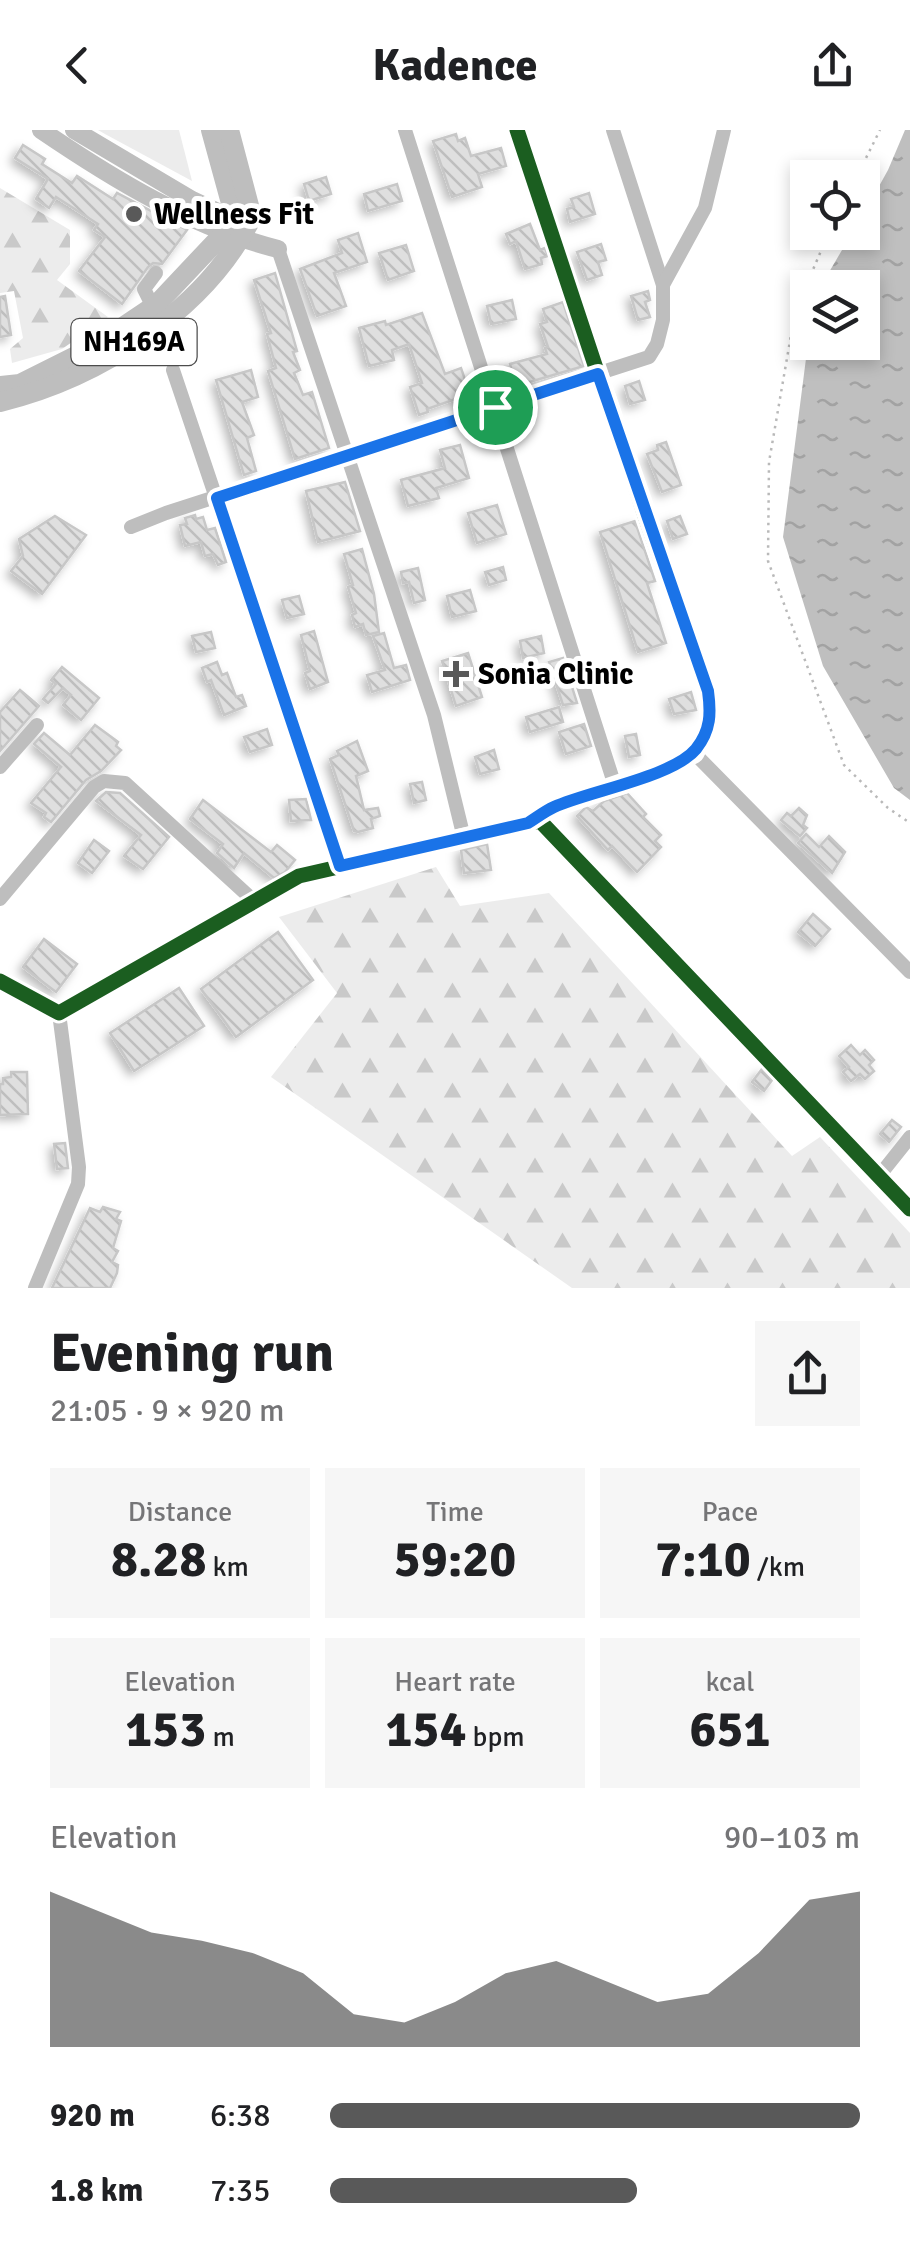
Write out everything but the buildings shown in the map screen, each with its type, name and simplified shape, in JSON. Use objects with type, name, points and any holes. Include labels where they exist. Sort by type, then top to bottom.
[{"type":"highway","points":[[211,130],[235,230],[252,217],[229,130]]},
{"type":"highway","name":"NH169A","points":[[0,386],[20,384],[90,349],[153,307],[235,230]]},
{"type":"highway","name":"NH169A","points":[[0,402],[64,381],[148,332],[236,250],[235,230]]},
{"type":"main road","points":[[41,130],[90,162],[191,217],[278,249]]},
{"type":"main road","points":[[74,130],[235,230]]},
{"type":"street","points":[[405,130],[615,786]]},
{"type":"street","points":[[517,130],[651,534],[708,691],[711,718],[694,752],[662,770],[551,808],[528,823]]},
{"type":"street","points":[[132,527],[649,358],[658,344],[663,320],[663,285],[614,130]]},
{"type":"street","points":[[663,285],[705,208],[724,130]]},
{"type":"street","points":[[278,249],[434,715],[464,838]]},
{"type":"street","points":[[153,307],[144,289],[156,273]]},
{"type":"street","points":[[173,370],[340,866]]},
{"type":"street","points":[[0,766],[37,725]]},
{"type":"street","points":[[694,752],[910,972]]},
{"type":"street","points":[[0,899],[94,787],[114,780],[124,783],[254,901]]},
{"type":"street","points":[[59,1013],[299,876],[540,820],[910,1209]]},
{"type":"street","points":[[0,981],[59,1013]]},
{"type":"street","points":[[35,1288],[78,1184],[59,1013]]},
{"type":"street","points":[[879,1176],[910,1137]]},
{"type":"path","points":[[865,160],[880,130]]},
{"type":"path","points":[[821,250],[795,312],[769,462],[768,561],[844,765],[888,808],[910,823]]},
{"type":"green space","points":[[98,130],[179,130],[192,181],[105,134]]},
{"type":"green space","points":[[0,188],[70,230],[70,264],[57,280],[108,317],[62,349],[12,363],[10,349],[23,338],[14,291],[0,293]]},
{"type":"green space","points":[[436,867],[460,906],[549,893],[792,1156],[820,1137],[910,1233],[910,1288],[572,1288],[271,1077],[337,993],[279,917]]},
{"type":"water","points":[[905,130],[910,130],[910,800],[894,788],[823,666],[783,537],[806,360],[880,360],[880,270],[830,270],[842,250],[880,250],[880,184]]},
{"type":"cycle path","points":[[517,130],[707,691],[711,718],[694,753],[662,770],[551,808],[527,823]]},
{"type":"cycle path","points":[[0,981],[59,1013],[299,876],[540,821],[910,1209]]},
{"type":"place","name":"Wellness Fit","points":[[134,214]]},
{"type":"place","name":"Sonia Clinic","points":[[456,674]]},
{"type":"route","points":[[598,374],[708,691],[711,718],[694,752],[662,770],[551,808],[528,823],[340,866],[217,498],[495,407],[598,374]]}]
